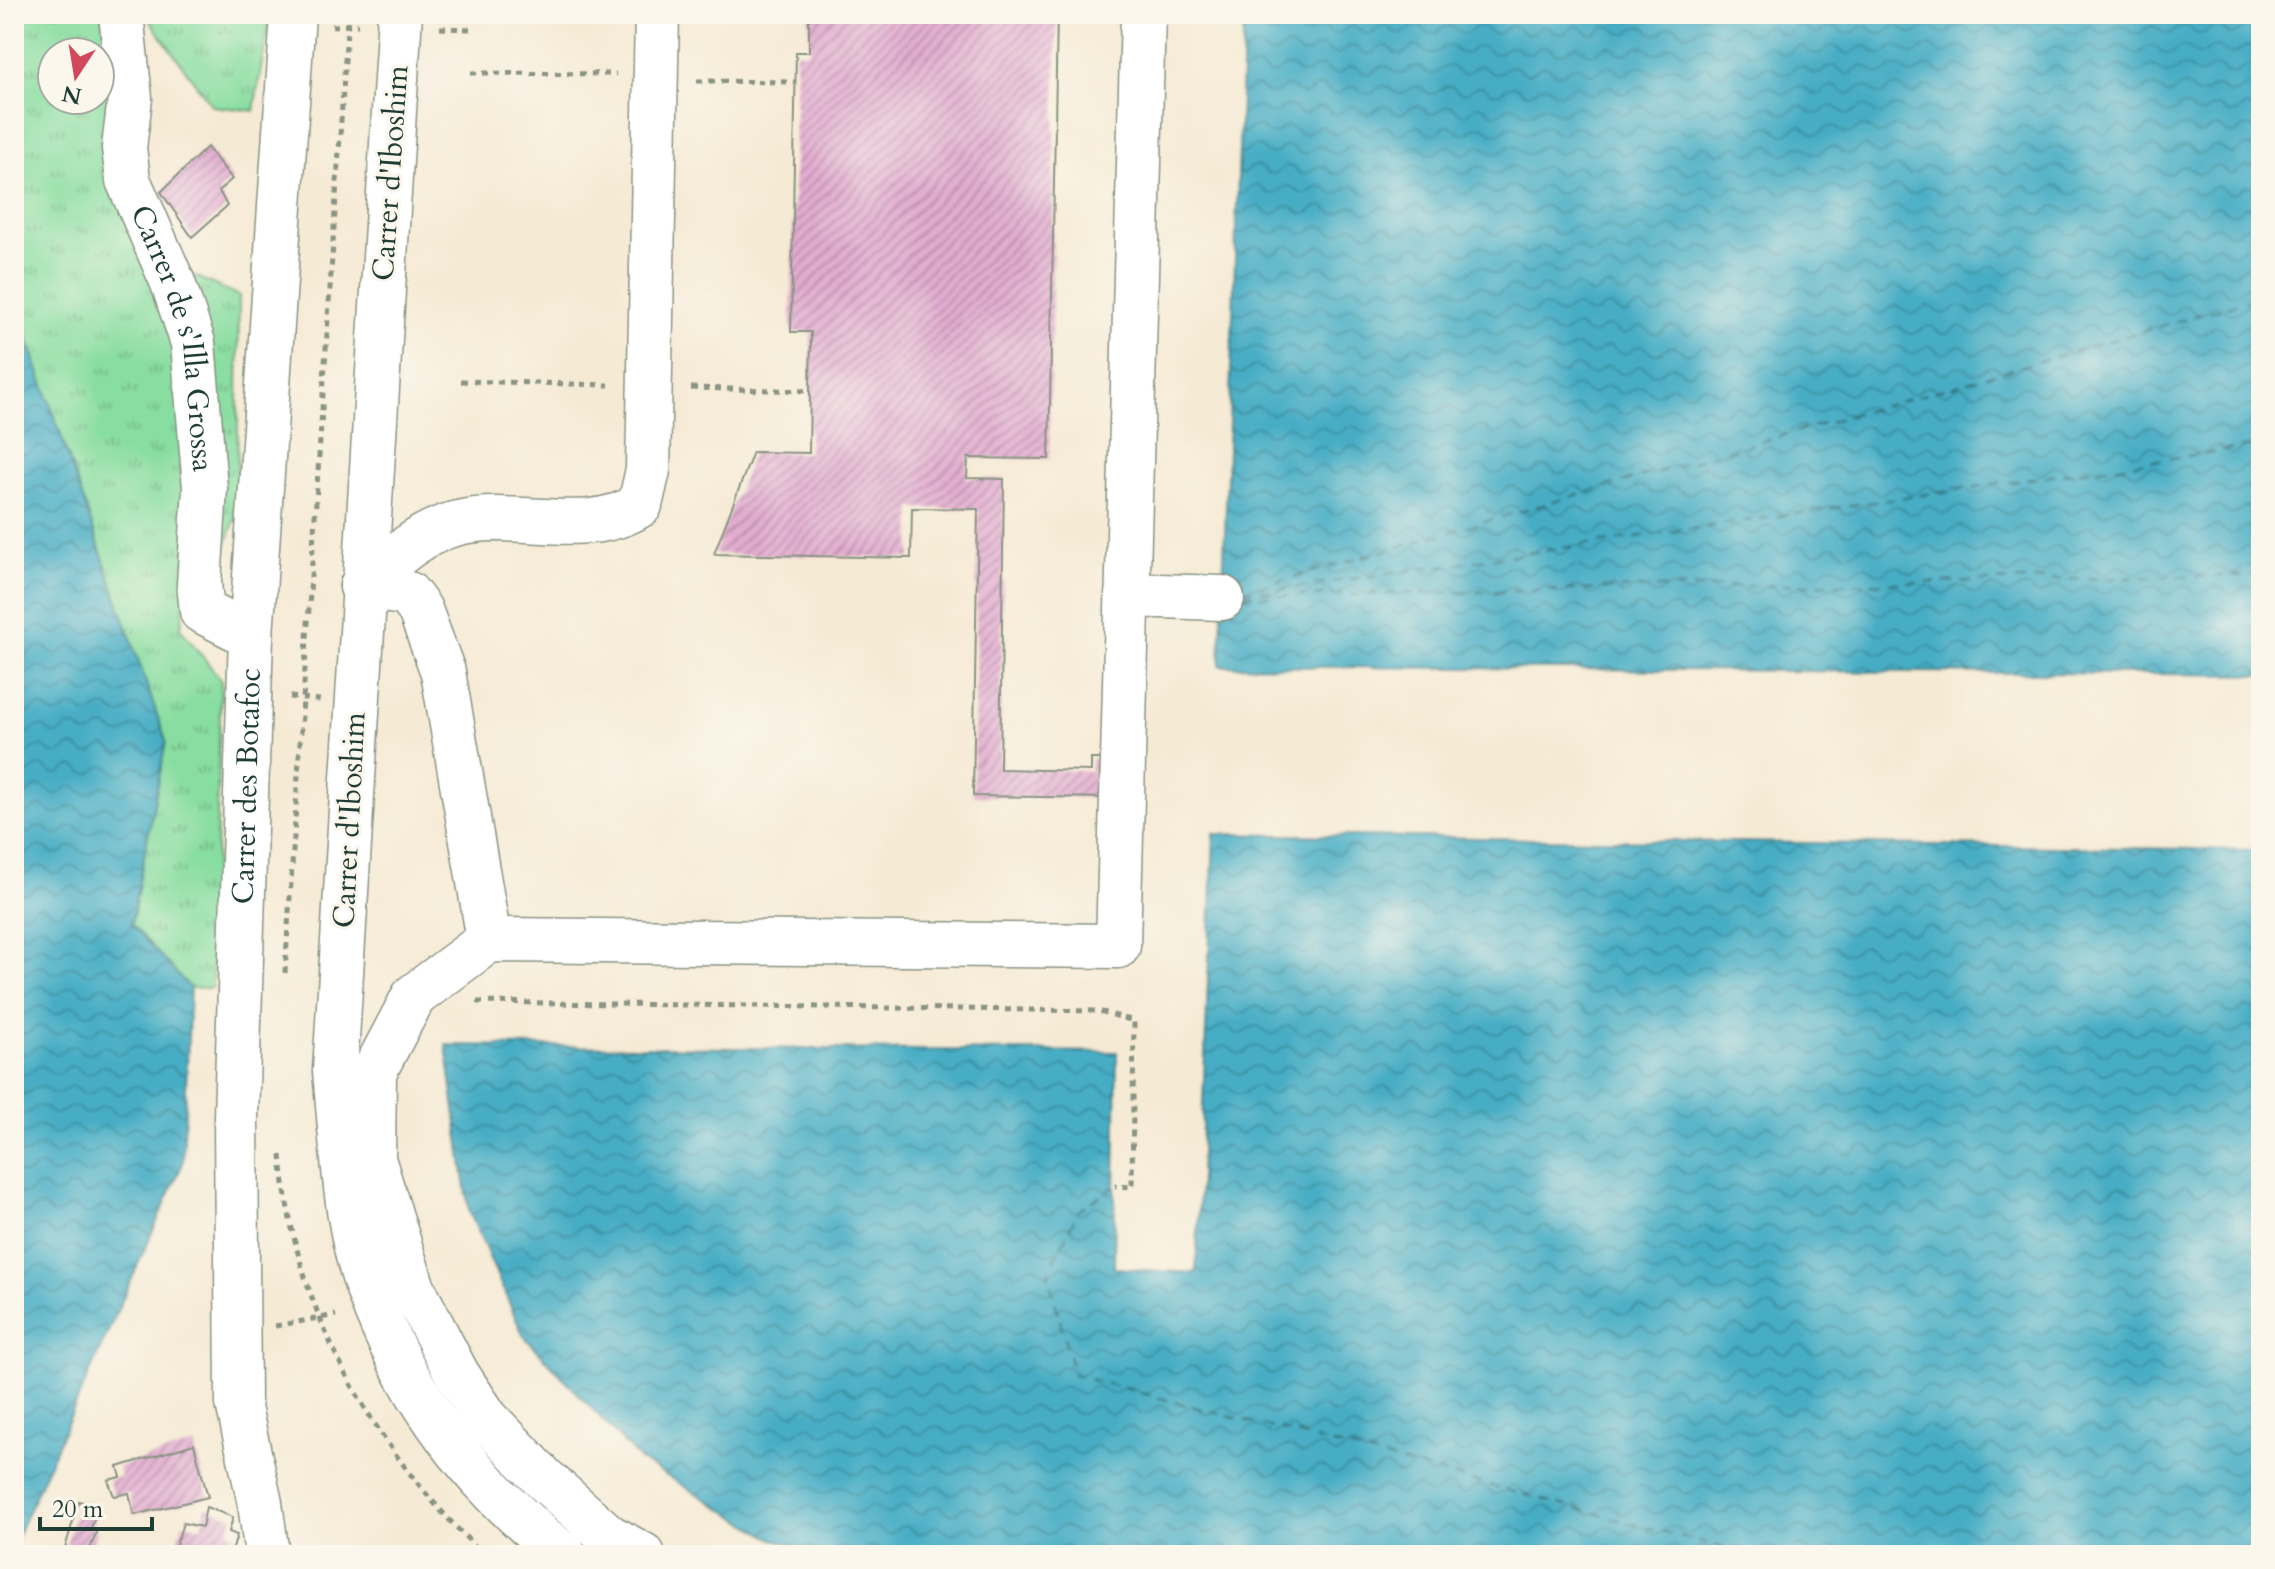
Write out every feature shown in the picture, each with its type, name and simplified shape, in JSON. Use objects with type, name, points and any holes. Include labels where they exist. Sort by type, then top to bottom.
[{"type":"street","name":"Carrer de s'Illa Grossa","points":[[121,14],[130,98],[124,148],[128,180],[173,283],[193,343],[205,488],[199,584],[202,611],[251,636]]},
{"type":"street","name":"Carrer des Botafoc","points":[[267,1555],[260,1503],[238,1403],[236,1117],[251,636],[293,14]]},
{"type":"street","name":"Carrer d'Iboshim","points":[[400,14],[362,586],[335,1071],[345,1172],[363,1274],[403,1372],[455,1449],[513,1515],[564,1555]]},
{"type":"street","points":[[362,586],[416,539],[460,522],[600,519],[626,514],[640,505],[648,470],[657,14]]},
{"type":"street","points":[[643,1555],[608,1536],[542,1477],[486,1418],[457,1374],[413,1289],[373,1159],[374,1072],[414,996],[489,940],[1118,946],[1143,14]]},
{"type":"street","points":[[362,586],[408,594],[420,610],[443,672],[489,940]]},
{"type":"street","points":[[1127,595],[1222,598]]},
{"type":"path","points":[[249,694],[356,702]]},
{"type":"path","points":[[469,1002],[1083,1011],[1134,1021],[1132,1187],[1115,1186]]},
{"type":"path","points":[[237,1331],[321,1320],[374,1302]]},
{"type":"green space","points":[[14,14],[101,14],[106,36],[36,36],[36,116],[116,116],[116,76],[174,317],[191,544],[181,629],[221,680],[212,988],[190,988],[131,924],[166,741],[14,299]]},
{"type":"green space","points":[[145,14],[270,14],[254,111],[212,106]]},
{"type":"green space","points":[[181,270],[239,296],[237,513],[214,581]]},
{"type":"water","points":[[1244,14],[2261,14],[2261,675],[1220,666]]},
{"type":"water","points":[[14,299],[166,741],[131,924],[190,988],[183,1163],[14,1543]]},
{"type":"water","points":[[1214,834],[2261,850],[2261,1555],[829,1555],[773,1539],[640,1460],[523,1335],[469,1211],[446,1045],[1117,1052],[1114,1268],[1196,1273]]},
{"type":"building","points":[[809,14],[1057,14],[1049,459],[968,458],[967,478],[1004,479],[1000,769],[1091,771],[1091,759],[1118,759],[1117,798],[973,796],[978,509],[912,508],[911,558],[714,554],[753,452],[809,453],[811,332],[791,332],[796,52],[809,52]]},
{"type":"building","points":[[207,147],[232,179],[219,191],[227,206],[192,237],[161,192]]},
{"type":"building","points":[[194,1444],[208,1497],[134,1515],[129,1493],[114,1496],[108,1480],[121,1477],[118,1467]]},
{"type":"building","points":[[79,1501],[98,1507],[91,1528],[97,1530],[88,1555],[63,1555]]},
{"type":"building","points":[[206,1507],[233,1517],[229,1532],[237,1535],[231,1555],[173,1555],[183,1523],[202,1527]]},
{"type":"ferry route","points":[[1242,592],[2261,297]]},
{"type":"ferry route","points":[[1243,595],[2261,445]]},
{"type":"ferry route","points":[[1242,597],[2261,575]]},
{"type":"ferry route","points":[[1115,1186],[1078,1211],[1048,1274],[1074,1375],[1751,1555]]}]
